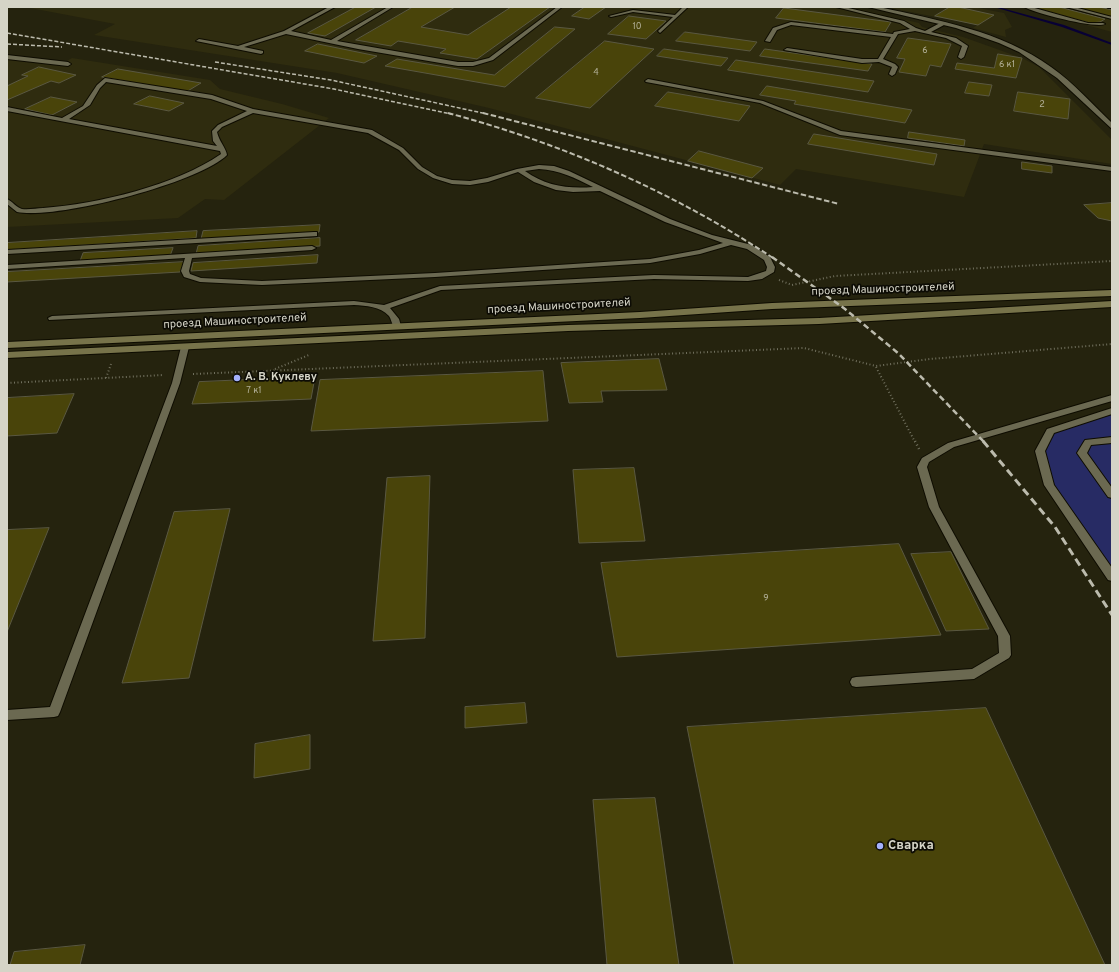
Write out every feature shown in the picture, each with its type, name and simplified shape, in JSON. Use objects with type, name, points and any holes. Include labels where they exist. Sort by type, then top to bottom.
[{"type":"main road","name":"проезд Машиностроителей","points":[[7,345],[640,315],[842,303],[1112,293]]},
{"type":"main road","name":"проезд Машиностроителей","points":[[7,355],[568,328],[819,321],[1112,304]]},
{"type":"main road","points":[[396,337],[397,326]]},
{"type":"main road","points":[[185,347],[188,336]]},
{"type":"street","points":[[871,7],[942,24],[994,39],[1039,61],[1055,72],[1112,127]]},
{"type":"lane","points":[[238,47],[286,32],[332,7]]},
{"type":"lane","points":[[333,41],[391,7]]},
{"type":"lane","points":[[286,32],[358,47],[458,64],[473,64],[491,59],[560,7]]},
{"type":"lane","points":[[660,32],[686,7]]},
{"type":"lane","points":[[838,7],[902,22],[909,25],[914,30]]},
{"type":"lane","points":[[1026,7],[1088,24],[1106,24],[1112,18],[1068,7]]},
{"type":"lane","points":[[611,16],[633,12],[676,16]]},
{"type":"lane","points":[[768,41],[775,29],[791,23],[893,36],[901,32],[914,30],[927,32],[962,43],[965,46],[961,57]]},
{"type":"lane","points":[[927,32],[942,24]]},
{"type":"lane","points":[[880,60],[893,36]]},
{"type":"lane","points":[[200,41],[260,52]]},
{"type":"lane","points":[[787,50],[862,60],[880,60],[895,67],[892,74]]},
{"type":"lane","points":[[7,57],[68,64]]},
{"type":"lane","points":[[64,119],[86,106],[92,100],[97,86],[105,80],[212,97],[252,111],[370,131],[401,149],[420,168],[436,177],[452,182],[470,183],[488,180],[519,170],[539,167],[554,168],[567,172],[679,226],[705,236],[749,247],[767,259],[771,267],[770,272],[766,275],[748,279],[654,277],[440,288],[384,308]]},
{"type":"lane","points":[[648,81],[761,102],[840,133],[1112,169]]},
{"type":"lane","points":[[7,108],[221,149]]},
{"type":"lane","points":[[7,211],[62,208],[132,193],[182,177],[215,163],[224,155],[224,152],[216,141],[214,132],[220,126],[252,111]]},
{"type":"lane","points":[[519,170],[532,179],[555,187],[569,190],[603,189]]},
{"type":"lane","points":[[7,202],[19,211]]},
{"type":"lane","points":[[7,252],[314,234]]},
{"type":"lane","points":[[187,242],[185,270],[187,275],[200,280],[262,283],[435,275],[623,263],[672,258],[731,243]]},
{"type":"lane","points":[[7,266],[312,248]]},
{"type":"lane","points":[[52,318],[354,303],[373,304],[384,308],[396,319],[397,326]]},
{"type":"lane","points":[[7,715],[54,712],[179,374],[185,347]]},
{"type":"lane","points":[[856,682],[974,674],[1005,655],[1004,636],[934,507],[922,467],[925,460],[951,445],[1112,398]]},
{"type":"lane","points":[[1112,412],[1050,431],[1040,451],[1049,485],[1112,577]]},
{"type":"lane","points":[[1112,440],[1088,442],[1082,453],[1112,495]]},
{"type":"path","points":[[766,275],[792,285],[835,276],[1112,261]]},
{"type":"path","points":[[7,383],[179,374],[804,348],[876,366],[930,359],[1112,344]]},
{"type":"path","points":[[106,378],[111,364]]},
{"type":"path","points":[[876,366],[925,460]]},
{"type":"shaded area","points":[[25,7],[850,7],[919,23],[922,27],[963,37],[1022,58],[1039,67],[1112,140],[1112,164],[984,144],[964,197],[796,169],[780,185],[489,108],[337,73],[94,35],[115,24]]},
{"type":"shaded area","points":[[885,7],[973,7],[1004,13],[1012,27],[1005,30],[1006,37],[973,28],[977,25]]},
{"type":"shaded area","points":[[1021,7],[1112,7],[1112,32]]},
{"type":"shaded area","points":[[7,55],[65,62],[72,58],[210,80],[220,89],[282,104],[329,118],[224,200],[205,199],[178,218],[7,227]]},
{"type":"shaded area","points":[[1112,411],[1112,577],[1049,485],[1040,451],[1050,431]]},
{"type":"building","points":[[356,7],[376,7],[325,36],[308,33]]},
{"type":"building","points":[[413,7],[455,7],[421,27],[468,35],[511,7],[550,7],[477,59],[440,53],[446,49],[398,41],[391,46],[356,40]]},
{"type":"building","points":[[585,7],[606,7],[589,19],[572,16]]},
{"type":"building","points":[[950,7],[958,7],[994,15],[978,25],[935,16]]},
{"type":"building","points":[[1031,7],[1059,7],[1105,19],[1100,22],[1090,23]]},
{"type":"building","points":[[1074,7],[1099,7],[1112,10],[1112,17]]},
{"type":"building","points":[[784,8],[891,22],[885,32],[776,18]]},
{"type":"building","points":[[629,16],[666,21],[646,39],[608,34]]},
{"type":"building","points":[[555,27],[575,29],[505,87],[385,66],[397,59],[494,75]]},
{"type":"building","points":[[685,32],[757,42],[750,51],[676,41]]},
{"type":"building","points":[[908,38],[951,44],[941,67],[930,65],[926,76],[899,72],[905,59],[897,58]]},
{"type":"building","points":[[605,41],[654,49],[590,108],[536,98]]},
{"type":"building","points":[[318,44],[377,56],[364,63],[305,51]]},
{"type":"building","points":[[664,49],[728,58],[721,66],[657,56]]},
{"type":"building","points":[[765,49],[872,64],[868,71],[760,56]]},
{"type":"building","points":[[998,54],[1022,58],[1016,78],[955,69],[957,63],[994,68]]},
{"type":"building","points":[[736,60],[874,81],[868,92],[728,70]]},
{"type":"building","points":[[39,67],[76,75],[59,83],[51,81],[7,100],[7,86],[28,76],[22,75]]},
{"type":"building","points":[[118,69],[201,83],[186,92],[102,77]]},
{"type":"building","points":[[969,82],[992,85],[989,96],[965,93]]},
{"type":"building","points":[[767,86],[912,110],[905,123],[794,104],[796,101],[760,95]]},
{"type":"building","points":[[668,92],[750,106],[739,121],[655,106]]},
{"type":"building","points":[[1018,92],[1070,99],[1068,119],[1014,111]]},
{"type":"building","points":[[150,96],[184,103],[169,111],[134,104]]},
{"type":"building","points":[[51,97],[77,102],[52,115],[25,109]]},
{"type":"building","points":[[909,132],[965,140],[964,146],[908,138]]},
{"type":"building","points":[[814,134],[937,154],[934,165],[808,144]]},
{"type":"building","points":[[699,151],[763,168],[752,178],[688,161]]},
{"type":"building","points":[[1022,162],[1052,166],[1052,173],[1022,169]]},
{"type":"building","points":[[1112,203],[1112,221],[1098,218],[1084,205]]},
{"type":"building","points":[[320,225],[319,232],[201,239],[203,231]]},
{"type":"building","points":[[197,231],[196,238],[7,250],[7,243]]},
{"type":"building","points":[[320,238],[320,246],[196,254],[198,246]]},
{"type":"building","points":[[173,248],[170,256],[80,261],[83,253]]},
{"type":"building","points":[[318,255],[317,263],[191,271],[193,263]]},
{"type":"building","points":[[184,262],[180,272],[7,282],[7,272]]},
{"type":"building","points":[[659,359],[667,390],[601,391],[603,402],[569,403],[561,363]]},
{"type":"building","points":[[543,371],[548,421],[311,431],[320,380]]},
{"type":"building","points":[[315,377],[311,399],[192,404],[199,382]]},
{"type":"building","points":[[74,394],[57,433],[7,436],[7,398]]},
{"type":"building","points":[[634,468],[645,541],[579,543],[573,470]]},
{"type":"building","points":[[430,476],[425,638],[373,641],[387,478]]},
{"type":"building","points":[[230,509],[189,678],[122,683],[174,512]]},
{"type":"building","points":[[49,528],[7,632],[7,530]]},
{"type":"building","points":[[899,544],[941,635],[617,657],[601,563]]},
{"type":"building","points":[[951,552],[989,629],[946,631],[911,554]]},
{"type":"building","points":[[525,703],[527,723],[465,728],[465,707]]},
{"type":"building","name":"Сварка","points":[[986,708],[1105,965],[734,965],[687,727]]},
{"type":"building","points":[[310,735],[310,769],[254,778],[255,744]]},
{"type":"building","points":[[655,798],[679,965],[607,965],[593,800]]},
{"type":"building","points":[[85,945],[80,965],[10,965],[14,952]]},
{"type":"waterway","points":[[995,7],[1063,26],[1112,44]]},
{"type":"railway","points":[[7,33],[334,89],[451,114]]},
{"type":"railway","points":[[7,44],[62,47]]},
{"type":"railway","points":[[215,62],[331,80],[486,114]]},
{"type":"railway","points":[[448,113],[534,139],[616,172],[657,191],[696,212],[773,258]]},
{"type":"railway","points":[[486,114],[839,204]]},
{"type":"railway","points":[[772,257],[845,309],[898,353],[984,442]]},
{"type":"railway","points":[[983,441],[1055,527],[1112,615]]},
{"type":"place","name":"А. В. Куклеву","points":[[237,378]]},
{"type":"place","name":"Сварка","points":[[880,846]]}]
